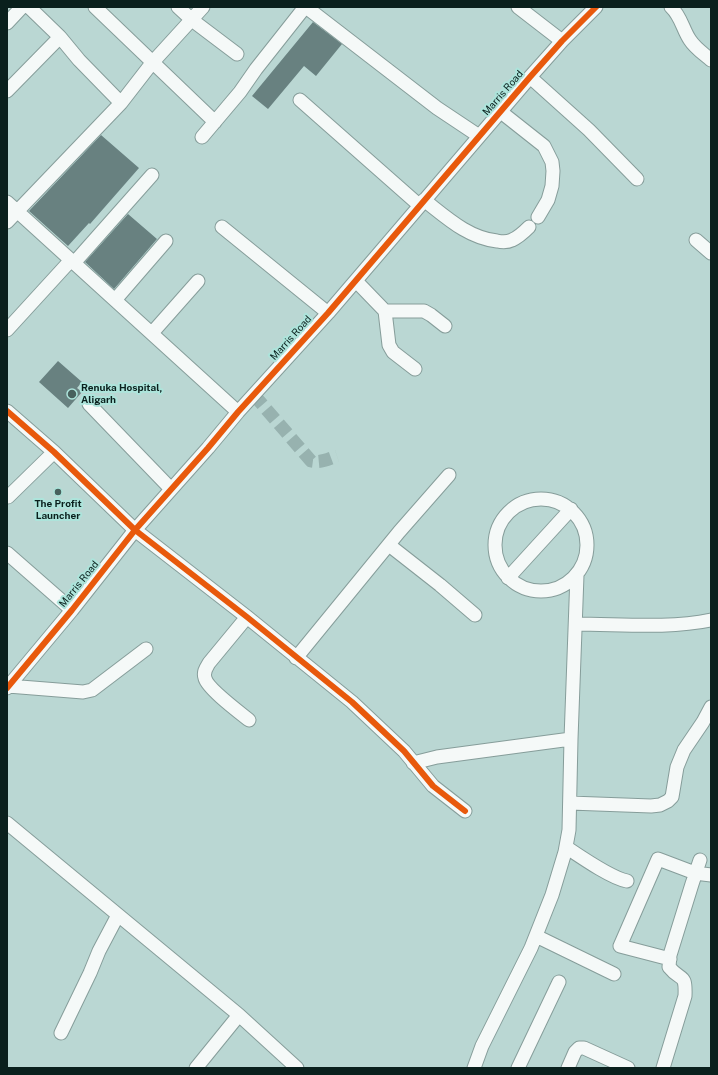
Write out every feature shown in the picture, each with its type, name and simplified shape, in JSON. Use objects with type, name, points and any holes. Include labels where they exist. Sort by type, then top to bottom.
[{"type":"street","points":[[7,23],[22,7]]},
{"type":"street","points":[[29,7],[60,37],[79,60],[121,103]]},
{"type":"street","points":[[95,7],[215,122]]},
{"type":"street","points":[[178,7],[192,20],[237,54]]},
{"type":"street","points":[[7,222],[121,103],[152,63],[203,7]]},
{"type":"street","points":[[202,137],[240,92],[256,69],[306,7],[437,108],[479,136]]},
{"type":"street","points":[[518,7],[562,41]]},
{"type":"street","name":"Marris Road","points":[[8,687],[72,610],[135,530],[238,412],[356,281],[530,77],[562,41],[596,7]]},
{"type":"street","points":[[671,7],[682,22],[690,41],[711,60]]},
{"type":"street","points":[[7,91],[60,37]]},
{"type":"street","points":[[530,77],[588,130],[637,179]]},
{"type":"street","points":[[300,100],[422,203],[477,237],[501,242],[510,241],[517,238],[534,222],[548,200],[552,186],[553,171],[552,162],[544,146],[501,112]]},
{"type":"street","points":[[7,330],[152,175]]},
{"type":"street","points":[[7,202],[238,412]]},
{"type":"street","points":[[222,227],[328,313]]},
{"type":"street","points":[[696,240],[711,253]]},
{"type":"street","points":[[115,300],[166,241]]},
{"type":"street","points":[[152,333],[198,281]]},
{"type":"street","points":[[356,281],[385,311],[389,345],[393,352],[416,370]]},
{"type":"street","points":[[385,311],[424,311],[444,326]]},
{"type":"street","points":[[89,404],[172,489]]},
{"type":"street","points":[[7,411],[54,452],[135,530],[247,617],[352,702],[404,751],[433,786],[465,811]]},
{"type":"street","points":[[8,497],[54,452]]},
{"type":"street","points":[[296,658],[449,474]]},
{"type":"street","points":[[474,1068],[482,1046],[536,936],[552,895],[566,847],[569,830],[571,739],[578,575],[586,559],[588,540],[583,523],[571,509],[555,500],[537,498],[519,504],[505,515],[496,531],[494,549],[500,567],[508,578],[516,585],[527,590],[546,591],[563,586],[578,575]]},
{"type":"street","points":[[508,578],[571,509]]},
{"type":"street","points":[[389,545],[440,585],[474,615]]},
{"type":"street","points":[[7,554],[72,610]]},
{"type":"street","points":[[247,617],[209,663],[205,670],[204,677],[215,691],[249,720]]},
{"type":"street","points":[[576,624],[676,625],[711,620]]},
{"type":"street","points":[[8,687],[83,692],[92,690],[146,649]]},
{"type":"street","points":[[570,803],[651,806],[660,805],[668,801],[672,797],[677,766],[684,750],[711,708]]},
{"type":"street","points":[[413,763],[437,757],[571,739]]},
{"type":"street","points":[[7,823],[239,1015],[297,1068]]},
{"type":"street","points":[[566,847],[602,870],[621,880],[627,881]]},
{"type":"street","points":[[670,959],[620,946],[658,859],[696,873],[711,875]]},
{"type":"street","points":[[663,1068],[685,996],[686,984],[684,979],[672,971],[669,967],[670,959],[700,860]]},
{"type":"street","points":[[62,1033],[99,951],[118,915]]},
{"type":"street","points":[[536,936],[614,974]]},
{"type":"street","points":[[518,1068],[559,982]]},
{"type":"street","points":[[196,1068],[239,1015]]},
{"type":"street","points":[[568,1068],[575,1052],[579,1048],[584,1048],[628,1068]]},
{"type":"building","points":[[313,22],[342,44],[316,76],[304,66],[268,109],[252,96]]},
{"type":"building","points":[[101,135],[139,168],[90,224],[89,223],[68,246],[29,211]]},
{"type":"building","points":[[128,214],[157,239],[114,289],[85,262]]},
{"type":"building","points":[[58,361],[82,382],[77,388],[82,392],[68,408],[39,382]]},
{"type":"tunnel","points":[[254,395],[311,461],[321,461],[337,456]]},
{"type":"cycle path","points":[[7,688],[72,610],[135,530],[238,412],[328,313],[530,77],[562,41],[596,7]]},
{"type":"cycle path","points":[[7,411],[54,452],[135,530],[247,617],[352,702],[404,751],[433,786],[465,811]]},
{"type":"place","name":"Renuka Hospital, Aligarh","points":[[72,394]]},
{"type":"place","name":"The Profit Launcher","points":[[58,492]]}]
